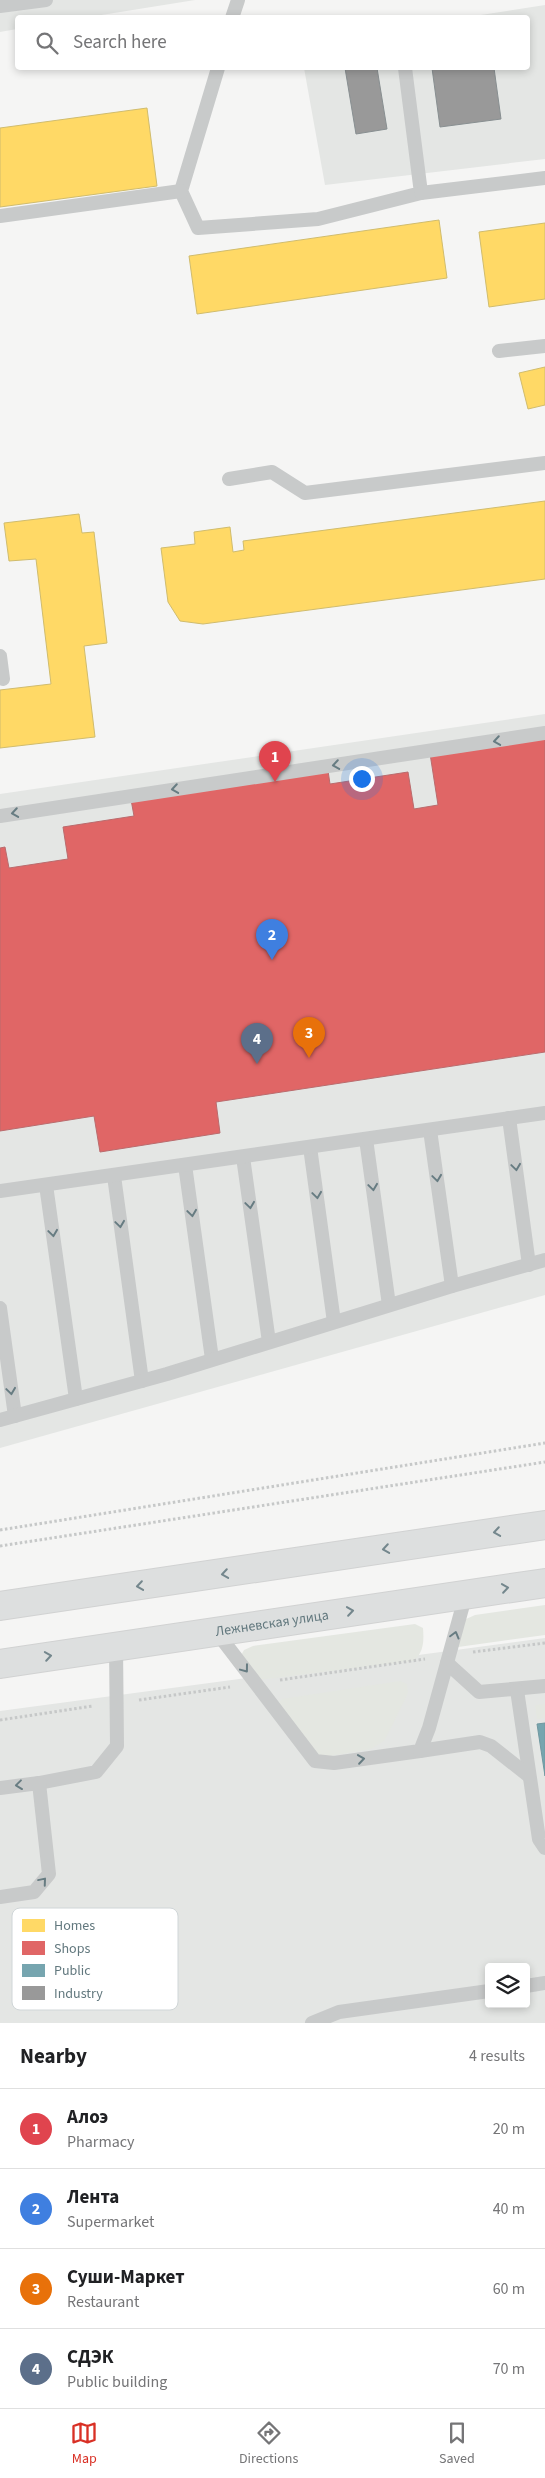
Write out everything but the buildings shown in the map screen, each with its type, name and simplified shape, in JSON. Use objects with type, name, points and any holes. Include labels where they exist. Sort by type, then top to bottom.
[{"type":"highway","points":[[0,1606],[545,1525]]},
{"type":"highway","name":"Лежневская улица","points":[[0,1664],[215,1630],[545,1583]]},
{"type":"lane","points":[[0,6],[46,0]]},
{"type":"lane","points":[[233,15],[238,0]]},
{"type":"lane","points":[[217,70],[181,191],[198,228],[318,219],[421,193],[545,178]]},
{"type":"lane","points":[[405,70],[421,193]]},
{"type":"lane","points":[[0,216],[181,191]]},
{"type":"lane","points":[[499,351],[545,346]]},
{"type":"lane","points":[[229,478],[272,472],[305,493],[545,464]]},
{"type":"lane","points":[[0,656],[3,679]]},
{"type":"lane","points":[[0,816],[545,733]]},
{"type":"lane","points":[[0,1190],[114,1176],[545,1113]]},
{"type":"lane","points":[[509,1118],[529,1265]]},
{"type":"lane","points":[[430,1130],[452,1286]]},
{"type":"lane","points":[[366,1139],[389,1306]]},
{"type":"lane","points":[[310,1147],[334,1322]]},
{"type":"lane","points":[[243,1157],[269,1342]]},
{"type":"lane","points":[[186,1165],[212,1359]]},
{"type":"lane","points":[[114,1176],[142,1381]]},
{"type":"lane","points":[[46,1185],[76,1399]]},
{"type":"lane","points":[[0,1420],[142,1381],[452,1286],[545,1260]]},
{"type":"lane","points":[[0,1308],[15,1416]]},
{"type":"lane","points":[[420,1751],[429,1728],[466,1594]]},
{"type":"lane","points":[[215,1630],[315,1761],[334,1763],[480,1742],[491,1746],[530,1776]]},
{"type":"lane","points":[[0,1788],[96,1772],[117,1746],[116,1646]]},
{"type":"lane","points":[[447,1663],[479,1692],[545,1686]]},
{"type":"lane","points":[[517,1690],[539,1839],[545,1848]]},
{"type":"lane","points":[[0,1898],[34,1892],[49,1874],[39,1783]]},
{"type":"lane","points":[[530,1985],[545,1983]]},
{"type":"lane","points":[[312,2023],[339,2012],[485,1992]]},
{"type":"path","points":[[0,1530],[545,1443]]},
{"type":"path","points":[[0,1546],[545,1462]]},
{"type":"shaded area","points":[[0,0],[195,0],[101,15],[15,15],[15,29],[0,32]]},
{"type":"shaded area","points":[[545,5],[545,159],[325,185],[304,70],[530,70],[530,15],[481,15]]},
{"type":"shaded area","points":[[545,714],[545,1295],[0,1448],[0,794]]},
{"type":"shaded area","points":[[545,1605],[545,1635],[451,1648],[464,1620],[475,1615]]},
{"type":"shaded area","points":[[415,1624],[423,1628],[423,1642],[417,1658],[413,1661],[258,1680],[240,1657],[244,1650],[253,1646]]},
{"type":"shaded area","points":[[545,1638],[545,2023],[0,2023],[0,1711]]},
{"type":"shaded area","points":[[400,1681],[407,1684],[408,1693],[385,1740],[371,1749],[318,1758],[276,1705],[282,1699]]},
{"type":"shaded area","points":[[545,1704],[545,1718],[537,1719],[535,1705]]},
{"type":"place","name":"Алоэ","points":[[275,782]]},
{"type":"place","name":"Лента","points":[[272,960]]},
{"type":"place","name":"Суши-Маркет","points":[[309,1058]]},
{"type":"place","name":"СДЭК","points":[[257,1064]]}]
